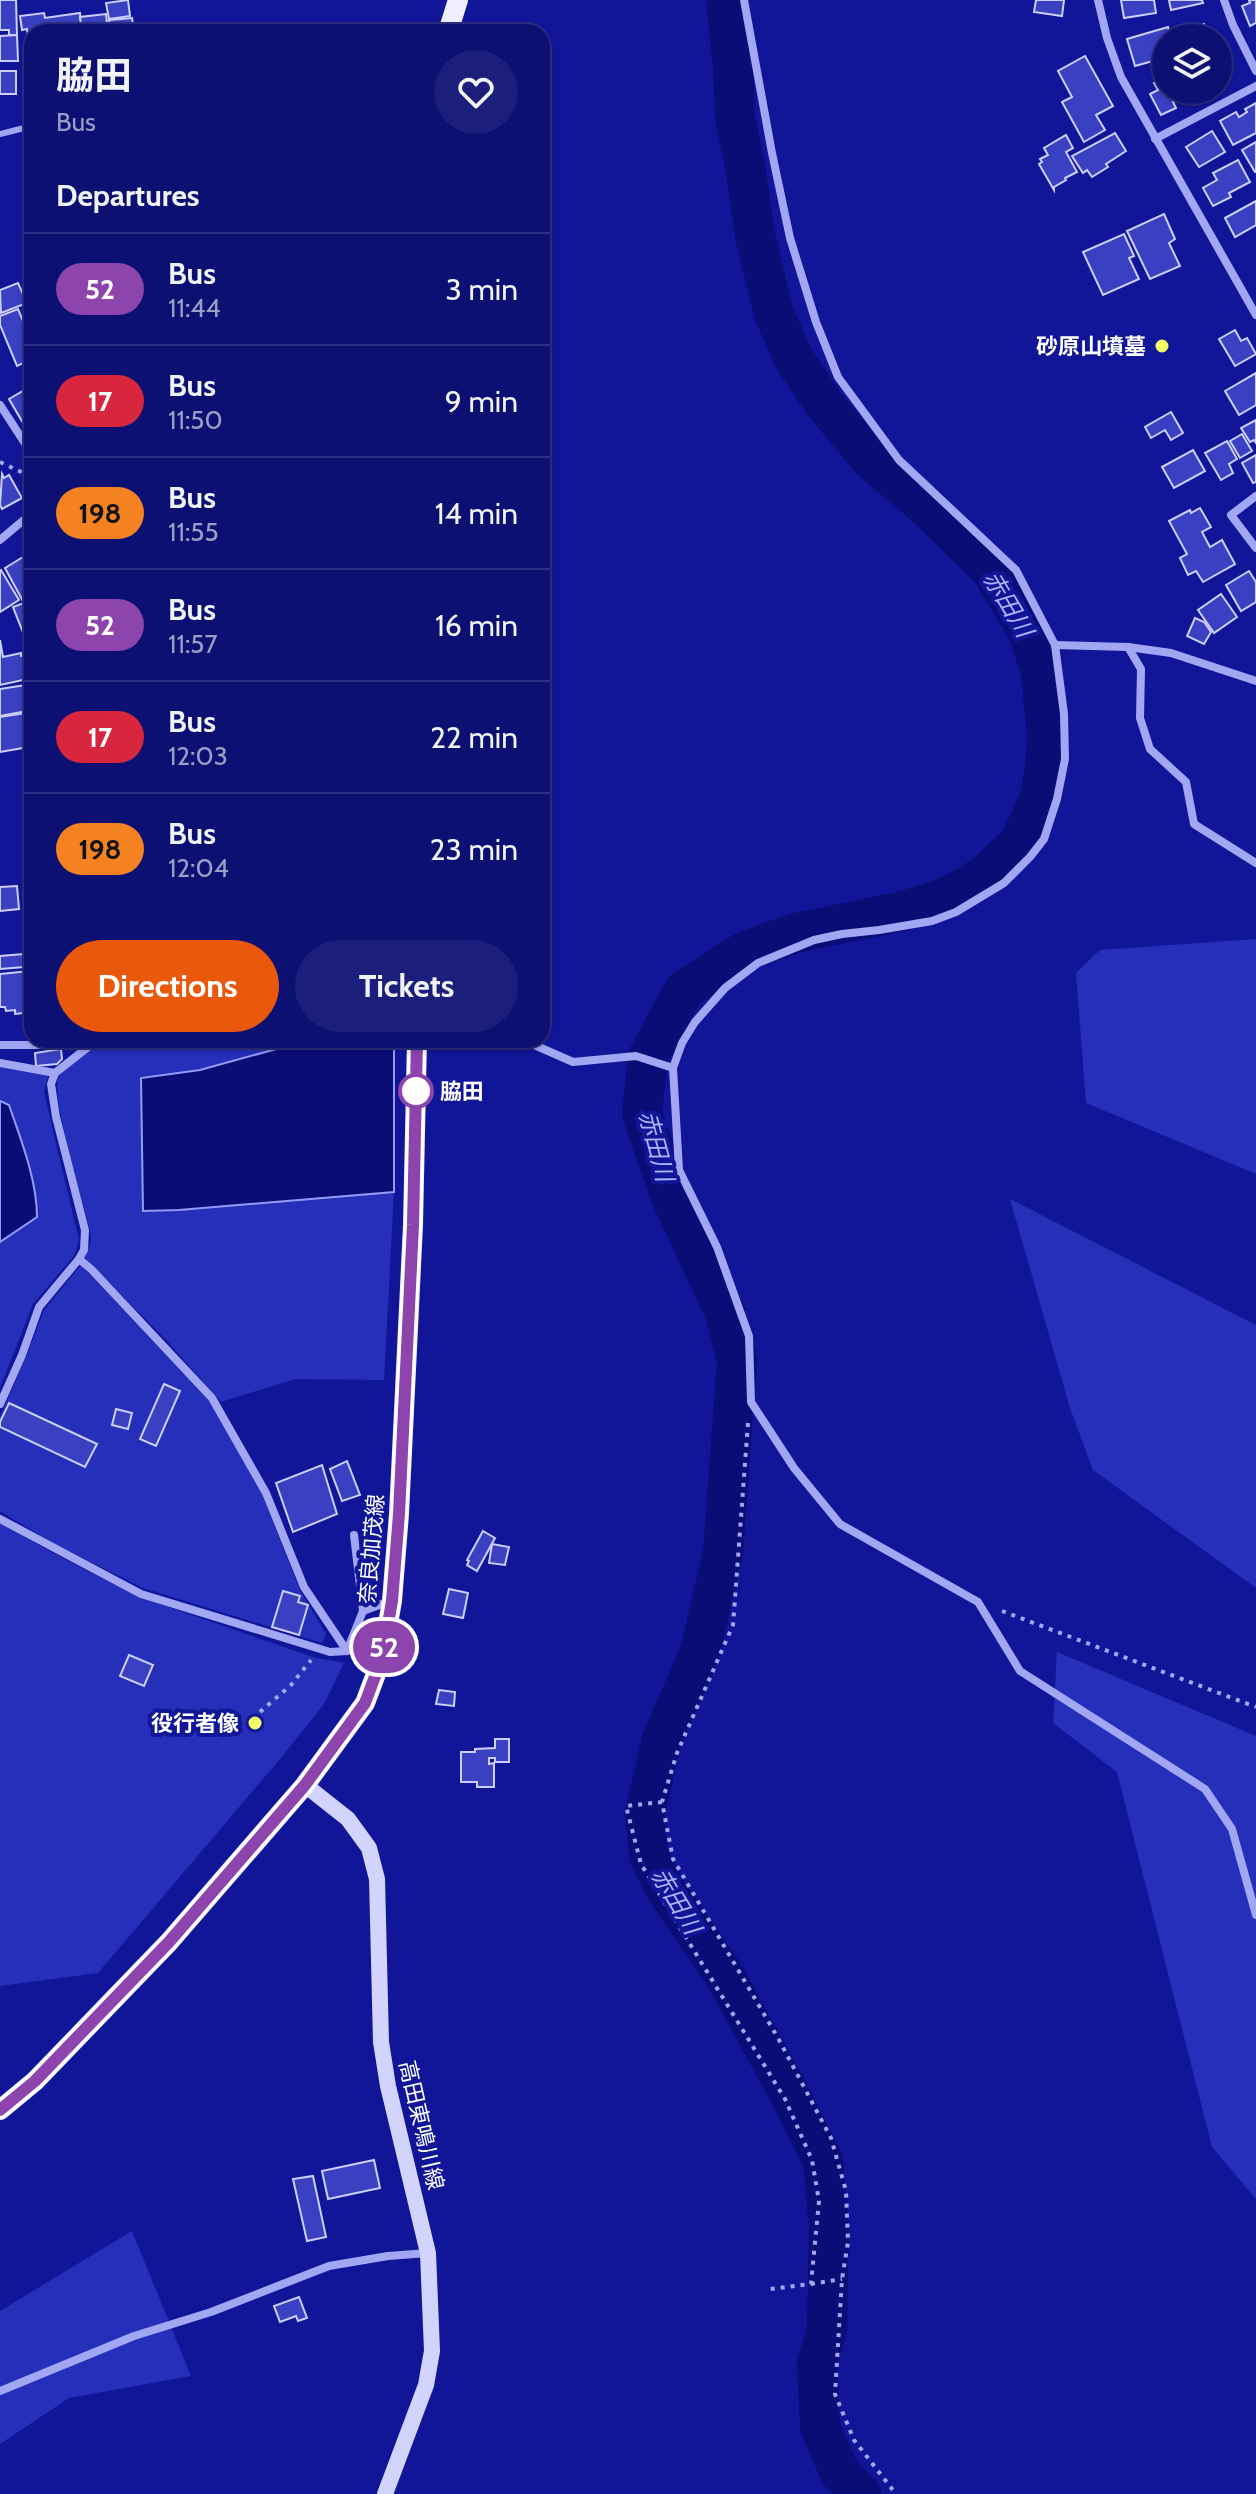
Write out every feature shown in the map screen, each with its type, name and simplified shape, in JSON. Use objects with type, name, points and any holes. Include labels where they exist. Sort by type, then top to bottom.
[{"type":"main road","points":[[450,24],[458,0]]},
{"type":"main road","name":"奈良加茂線","points":[[0,2110],[35,2081],[169,1942],[305,1785],[365,1703],[382,1658],[392,1601],[399,1514],[412,1240],[417,1048]]},
{"type":"main road","name":"高田東鳴川線","points":[[305,1785],[348,1819],[369,1848],[377,1879],[381,2042],[388,2086],[428,2253],[432,2351],[426,2385],[385,2494]]},
{"type":"street","points":[[744,0],[790,238],[816,322],[838,377],[899,460],[1016,570],[1055,645],[1064,714],[1065,759],[1044,839],[1004,883],[956,912],[932,921],[814,940],[758,963],[738,975],[725,988],[695,1022],[682,1043],[673,1068],[679,1170],[717,1247],[749,1336],[751,1402],[794,1468],[840,1524],[978,1602],[1020,1671],[1205,1789],[1232,1829],[1256,1915]]},
{"type":"street","points":[[1098,0],[1121,77],[1256,315]]},
{"type":"street","points":[[1224,0],[1256,71]]},
{"type":"street","points":[[1155,139],[1256,86]]},
{"type":"street","points":[[0,405],[24,442]]},
{"type":"street","points":[[1256,496],[1231,515],[1256,548]]},
{"type":"street","points":[[0,540],[24,520]]},
{"type":"street","points":[[1055,645],[1128,647],[1171,653],[1256,681]]},
{"type":"street","points":[[1128,647],[1141,669],[1140,718],[1150,749],[1186,782],[1194,824],[1256,863]]},
{"type":"street","points":[[0,1045],[24,1045]]},
{"type":"street","points":[[0,1404],[39,1307],[84,1250],[85,1230],[51,1092],[55,1073],[87,1048]]},
{"type":"street","points":[[541,1048],[573,1062],[636,1056],[673,1068]]},
{"type":"street","points":[[0,1063],[55,1073]]},
{"type":"street","points":[[79,1259],[212,1398],[266,1493],[304,1587],[347,1651]]},
{"type":"street","points":[[0,1519],[141,1594],[330,1652],[347,1651]]},
{"type":"street","points":[[347,1651],[363,1611],[354,1535]]},
{"type":"street","points":[[363,1611],[392,1601]]},
{"type":"street","points":[[0,2391],[134,2336],[211,2312],[329,2266],[428,2253]]},
{"type":"lane","points":[[0,134],[24,128]]},
{"type":"path","points":[[0,462],[24,473]]},
{"type":"path","points":[[751,1402],[744,1456],[733,1625],[677,1753],[662,1802],[673,1859],[778,2038],[831,2138],[846,2191],[848,2242],[841,2279],[835,2394],[854,2440],[896,2494]]},
{"type":"path","points":[[978,1602],[1256,1707]]},
{"type":"path","points":[[260,1712],[291,1685],[320,1649]]},
{"type":"path","points":[[662,1802],[626,1806],[641,1864],[785,2099],[812,2160],[819,2201],[812,2283]]},
{"type":"path","points":[[770,2289],[841,2279]]},
{"type":"shaded area","points":[[1256,939],[1256,1174],[1086,1103],[1076,973],[1100,950]]},
{"type":"shaded area","points":[[94,1048],[280,1048],[200,1070],[141,1078],[144,1211],[394,1192],[384,1380],[295,1379],[221,1402],[168,1342],[85,1258],[91,1241],[90,1229],[63,1125],[57,1086],[59,1076]]},
{"type":"shaded area","points":[[280,1048],[394,1048],[394,1192],[143,1211],[141,1078],[200,1070]]},
{"type":"shaded area","points":[[0,1066],[48,1076],[44,1092],[79,1240],[74,1256],[33,1304],[0,1388],[0,1242],[37,1217],[37,1204],[10,1106],[0,1101]]},
{"type":"shaded area","points":[[0,1101],[9,1105],[23,1146],[34,1189],[37,1217],[0,1242]]},
{"type":"shaded area","points":[[1010,1199],[1256,1325],[1256,1588],[1093,1470],[1070,1408]]},
{"type":"shaded area","points":[[81,1265],[212,1404],[261,1492],[300,1590],[326,1634],[322,1643],[143,1588],[53,1543],[0,1511],[0,1416],[44,1310]]},
{"type":"shaded area","points":[[0,1523],[139,1597],[316,1658],[344,1663],[324,1704],[98,1973],[0,1986]]},
{"type":"shaded area","points":[[1057,1652],[1256,1736],[1256,2199],[1212,2147],[1117,1772],[1053,1723]]},
{"type":"shaded area","points":[[132,2231],[191,2376],[69,2398],[0,2444],[0,2311]]},
{"type":"building","points":[[0,0],[16,0],[17,35],[9,35],[9,30],[0,30]]},
{"type":"building","points":[[128,0],[130,16],[109,19],[106,3]]},
{"type":"building","points":[[1036,0],[1064,0],[1062,16],[1034,12]]},
{"type":"building","points":[[1121,0],[1154,0],[1156,13],[1124,18]]},
{"type":"building","points":[[1169,0],[1202,0],[1203,3],[1171,10]]},
{"type":"building","points":[[1249,0],[1256,0],[1256,23],[1250,26],[1242,6],[1250,3]]},
{"type":"building","points":[[44,13],[45,18],[80,13],[81,24],[24,24],[22,30],[20,16]]},
{"type":"building","points":[[106,14],[107,24],[81,24],[80,17]]},
{"type":"building","points":[[132,18],[133,24],[109,24],[109,20]]},
{"type":"building","points":[[1152,32],[1152,61],[1135,66],[1127,39]]},
{"type":"building","points":[[17,35],[18,61],[0,61],[0,36]]},
{"type":"building","points":[[1085,56],[1113,106],[1096,115],[1105,130],[1084,142],[1062,102],[1072,97],[1058,71]]},
{"type":"building","points":[[0,71],[16,71],[16,94],[0,94]]},
{"type":"building","points":[[1256,103],[1256,133],[1233,145],[1220,121],[1236,112],[1239,117]]},
{"type":"building","points":[[1155,104],[1174,104],[1176,108],[1161,115]]},
{"type":"building","points":[[1212,131],[1225,152],[1199,167],[1186,147]]},
{"type":"building","points":[[1115,133],[1126,151],[1092,177],[1087,170],[1083,173],[1072,156]]},
{"type":"building","points":[[1066,135],[1073,148],[1066,152],[1077,172],[1065,178],[1054,190],[1039,164],[1042,162],[1040,159],[1048,155],[1044,148]]},
{"type":"building","points":[[1256,142],[1256,172],[1255,172],[1242,150]]},
{"type":"building","points":[[1238,160],[1250,182],[1213,206],[1203,188],[1217,180],[1213,173]]},
{"type":"building","points":[[1256,201],[1256,225],[1235,237],[1225,218]]},
{"type":"building","points":[[1164,214],[1175,239],[1169,243],[1180,266],[1150,279],[1127,231]]},
{"type":"building","points":[[1124,234],[1134,256],[1129,258],[1139,279],[1103,295],[1083,252]]},
{"type":"building","points":[[18,283],[24,304],[1,313],[0,290]]},
{"type":"building","points":[[18,309],[24,324],[24,363],[17,366],[0,325],[0,316]]},
{"type":"building","points":[[1235,330],[1241,341],[1247,338],[1256,354],[1235,366],[1219,339]]},
{"type":"building","points":[[1256,373],[1256,405],[1239,415],[1225,391]]},
{"type":"building","points":[[24,390],[24,422],[23,423],[9,399]]},
{"type":"building","points":[[1171,412],[1183,433],[1171,440],[1165,430],[1151,438],[1145,427]]},
{"type":"building","points":[[1256,420],[1256,443],[1254,440],[1250,442],[1241,428]]},
{"type":"building","points":[[1242,434],[1252,451],[1240,458],[1230,441]]},
{"type":"building","points":[[1227,441],[1237,459],[1229,464],[1233,473],[1221,480],[1205,453]]},
{"type":"building","points":[[1193,450],[1205,471],[1174,488],[1162,467]]},
{"type":"building","points":[[1256,455],[1256,482],[1253,483],[1242,463]]},
{"type":"building","points":[[2,474],[4,478],[9,475],[22,498],[2,509],[0,505]]},
{"type":"building","points":[[1200,508],[1211,527],[1202,532],[1210,547],[1222,540],[1235,564],[1203,582],[1196,571],[1188,575],[1180,558],[1187,554],[1169,521]]},
{"type":"building","points":[[24,559],[24,603],[5,568]]},
{"type":"building","points":[[0,571],[19,600],[0,612]]},
{"type":"building","points":[[1249,571],[1256,582],[1256,602],[1241,611],[1226,585]]},
{"type":"building","points":[[1221,594],[1237,617],[1214,633],[1198,610]]},
{"type":"building","points":[[24,603],[24,635],[13,607]]},
{"type":"building","points":[[1195,618],[1204,622],[1211,632],[1204,644],[1187,636]]},
{"type":"building","points":[[0,640],[3,657],[24,655],[24,680],[0,685]]},
{"type":"building","points":[[24,685],[24,712],[0,716],[0,689]]},
{"type":"building","points":[[24,713],[24,752],[23,748],[0,752],[0,717]]},
{"type":"building","points":[[17,886],[19,909],[0,911],[0,887]]},
{"type":"building","points":[[23,954],[24,967],[0,969],[0,956]]},
{"type":"building","points":[[24,972],[24,1013],[15,1014],[15,1010],[6,1011],[5,1007],[0,1007],[0,974]]},
{"type":"building","points":[[61,1049],[62,1059],[57,1064],[36,1066],[35,1053]]},
{"type":"building","points":[[164,1384],[180,1391],[156,1446],[140,1439]]},
{"type":"building","points":[[9,1403],[97,1444],[85,1467],[0,1427]]},
{"type":"building","points":[[116,1409],[132,1413],[128,1429],[112,1425]]},
{"type":"building","points":[[347,1461],[360,1495],[342,1501],[330,1469]]},
{"type":"building","points":[[322,1465],[337,1514],[293,1532],[276,1483]]},
{"type":"building","points":[[483,1531],[495,1538],[477,1571],[467,1565],[467,1560]]},
{"type":"building","points":[[492,1544],[509,1547],[505,1565],[489,1563]]},
{"type":"building","points":[[449,1589],[468,1593],[463,1618],[443,1614]]},
{"type":"building","points":[[283,1591],[300,1596],[298,1602],[308,1605],[299,1635],[272,1627]]},
{"type":"building","points":[[129,1655],[153,1665],[144,1686],[120,1676]]},
{"type":"building","points":[[439,1690],[455,1692],[454,1706],[436,1704]]},
{"type":"building","points":[[495,1739],[509,1739],[509,1762],[495,1762],[495,1758],[489,1758],[489,1764],[494,1763],[494,1787],[477,1787],[477,1782],[461,1782],[461,1752],[495,1748]]},
{"type":"building","points":[[374,2160],[380,2188],[328,2199],[322,2171]]},
{"type":"building","points":[[313,2176],[326,2237],[307,2241],[293,2179]]},
{"type":"building","points":[[299,2297],[307,2318],[298,2321],[296,2316],[280,2322],[274,2306]]},
{"type":"waterway","name":"赤田川","points":[[726,0],[735,118],[755,236],[774,314],[794,359],[825,405],[872,461],[923,504],[991,570],[1028,632],[1041,673],[1047,735],[1040,797],[1019,843],[988,872],[940,900],[796,933],[745,951],[684,990],[648,1057],[642,1114],[671,1197],[725,1313],[737,1360],[723,1553],[700,1652],[662,1739],[645,1813],[649,1856],[664,1887],[725,1976],[823,2161],[829,2228],[827,2330],[817,2363],[820,2427],[840,2473],[861,2494]]},
{"type":"bus line","name":"52","points":[[0,2110],[35,2081],[169,1942],[305,1785],[365,1703],[382,1658],[392,1601],[399,1514],[413,1225],[417,1048]]},
{"type":"place","name":"砂原山墳墓","points":[[1162,346]]},
{"type":"place","name":"脇田","points":[[416,1091]]},
{"type":"place","name":"役行者像","points":[[255,1723]]}]
